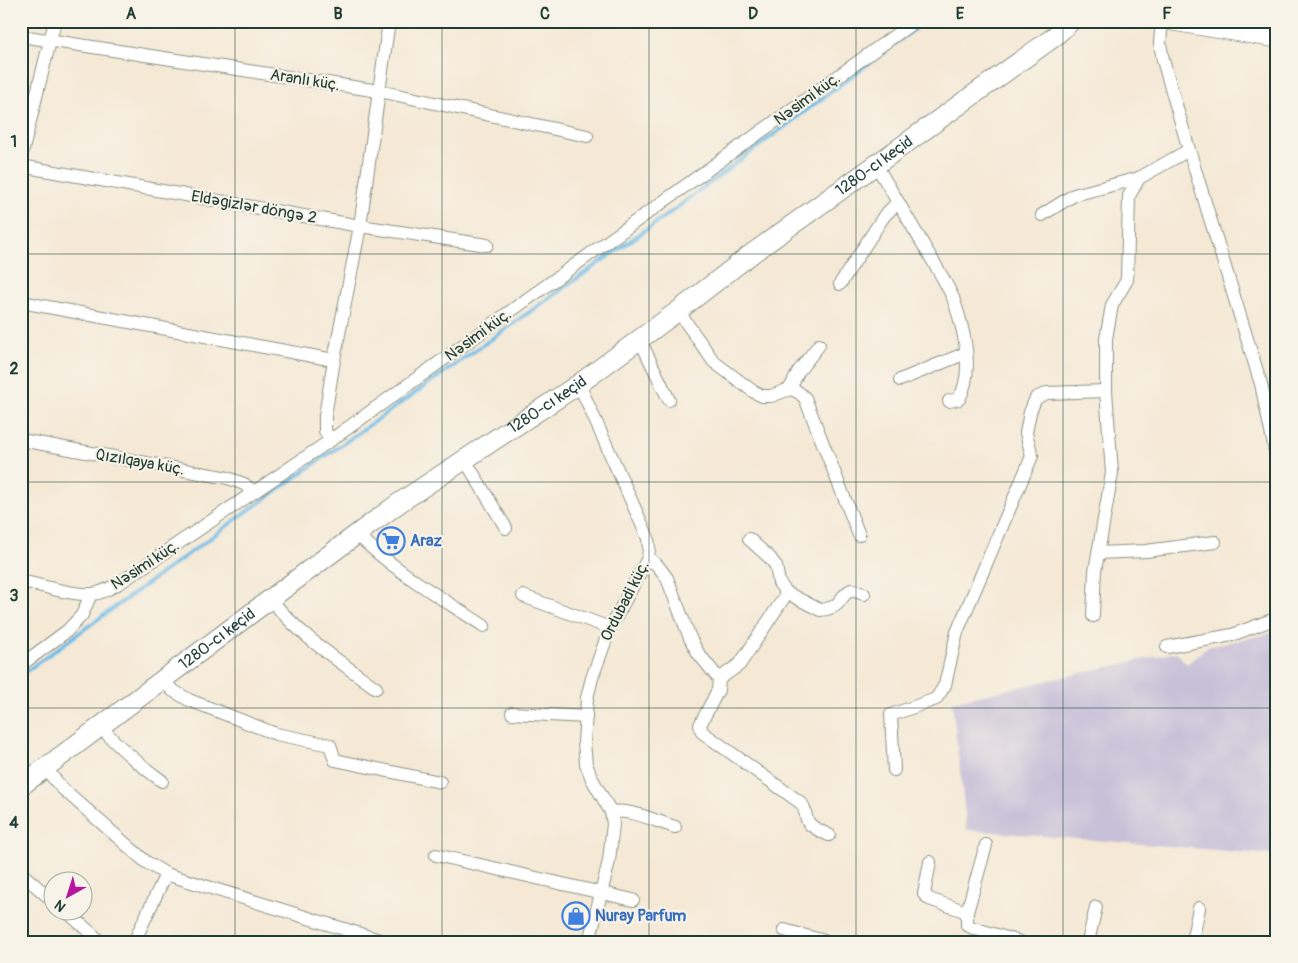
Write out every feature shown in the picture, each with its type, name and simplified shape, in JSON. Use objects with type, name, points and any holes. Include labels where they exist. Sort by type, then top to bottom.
[{"type":"street","points":[[21,157],[55,21]]},
{"type":"street","points":[[331,440],[325,431],[325,416],[360,226],[388,21]]},
{"type":"street","name":"Nəsimi küç.","points":[[21,581],[78,594],[105,591],[121,582],[331,440],[914,21]]},
{"type":"street","name":"1280-cı keçid","points":[[21,786],[399,503],[579,384],[640,340],[750,255],[1054,36],[1072,21]]},
{"type":"street","points":[[1162,21],[1160,43],[1163,60],[1261,384],[1277,460]]},
{"type":"street","points":[[1173,21],[1273,32]]},
{"type":"street","name":"Aranlı küç.","points":[[21,36],[379,91],[587,136]]},
{"type":"street","points":[[1042,215],[1074,195],[1139,178],[1189,150]]},
{"type":"street","points":[[876,165],[950,292],[960,321],[966,353],[963,392],[958,399],[949,401]]},
{"type":"street","name":"Eldəgizlər döngə 2","points":[[21,166],[360,226],[487,245]]},
{"type":"street","points":[[1093,616],[1095,571],[1112,473],[1106,391],[1106,339],[1112,305],[1128,280],[1129,196],[1139,178]]},
{"type":"street","points":[[840,284],[884,216],[898,202]]},
{"type":"street","points":[[21,302],[334,360]]},
{"type":"street","points":[[678,311],[714,362],[754,392],[762,396],[771,396],[790,389],[798,392],[805,398],[859,535]]},
{"type":"street","points":[[640,340],[669,400]]},
{"type":"street","points":[[790,389],[798,372],[819,345]]},
{"type":"street","points":[[900,380],[966,353]]},
{"type":"street","name":"Ordubadi küç.","points":[[579,384],[648,538],[649,549],[648,558],[610,628],[592,678],[586,717],[584,744],[586,764],[592,779],[611,812],[613,834],[589,942]]},
{"type":"street","points":[[894,770],[891,715],[936,699],[945,685],[957,632],[1032,456],[1026,432],[1030,412],[1036,398],[1047,393],[1106,391]]},
{"type":"street","name":"Qızılqaya küç.","points":[[21,440],[228,478],[244,484],[254,492]]},
{"type":"street","points":[[466,460],[506,528]]},
{"type":"street","points":[[357,534],[390,565],[484,626]]},
{"type":"street","points":[[749,539],[776,566],[779,583],[787,593],[820,610],[836,606],[841,602],[846,593],[851,590],[864,594]]},
{"type":"street","points":[[1098,553],[1146,551],[1215,542]]},
{"type":"street","points":[[648,558],[658,566],[667,578],[690,638],[698,653],[719,679],[718,690],[700,725],[702,732],[806,808],[808,821],[812,826],[829,835]]},
{"type":"street","points":[[719,679],[740,664],[787,593]]},
{"type":"street","points":[[21,665],[68,631],[82,615],[91,594]]},
{"type":"street","points":[[523,596],[610,628]]},
{"type":"street","points":[[270,598],[291,622],[319,646],[376,688]]},
{"type":"street","points":[[1167,647],[1232,635],[1277,618]]},
{"type":"street","points":[[163,680],[172,690],[189,700],[267,731],[330,745],[335,760],[440,782]]},
{"type":"street","points":[[512,714],[586,717]]},
{"type":"street","points":[[101,726],[132,759],[162,781]]},
{"type":"street","points":[[45,768],[62,788],[146,862],[166,874],[386,942]]},
{"type":"street","points":[[611,812],[630,813],[676,827]]},
{"type":"street","points":[[986,844],[967,912],[967,925],[1020,942]]},
{"type":"street","points":[[436,855],[633,900]]},
{"type":"street","points":[[930,862],[924,894],[929,898],[967,912]]},
{"type":"street","points":[[21,873],[42,891]]},
{"type":"street","points":[[134,942],[166,874]]},
{"type":"street","points":[[1088,942],[1096,908]]},
{"type":"street","points":[[1192,942],[1199,908]]},
{"type":"street","points":[[76,920],[101,942]]},
{"type":"street","points":[[784,930],[828,942]]},
{"type":"shaded area","points":[[1277,632],[1277,855],[967,830],[952,702],[1176,652],[1187,664],[1207,647]]},
{"type":"waterway","points":[[21,675],[245,513],[667,215],[925,21]]},
{"type":"place","name":"Araz","points":[[391,541]]},
{"type":"place","name":"Nuray Parfum","points":[[576,916]]}]
